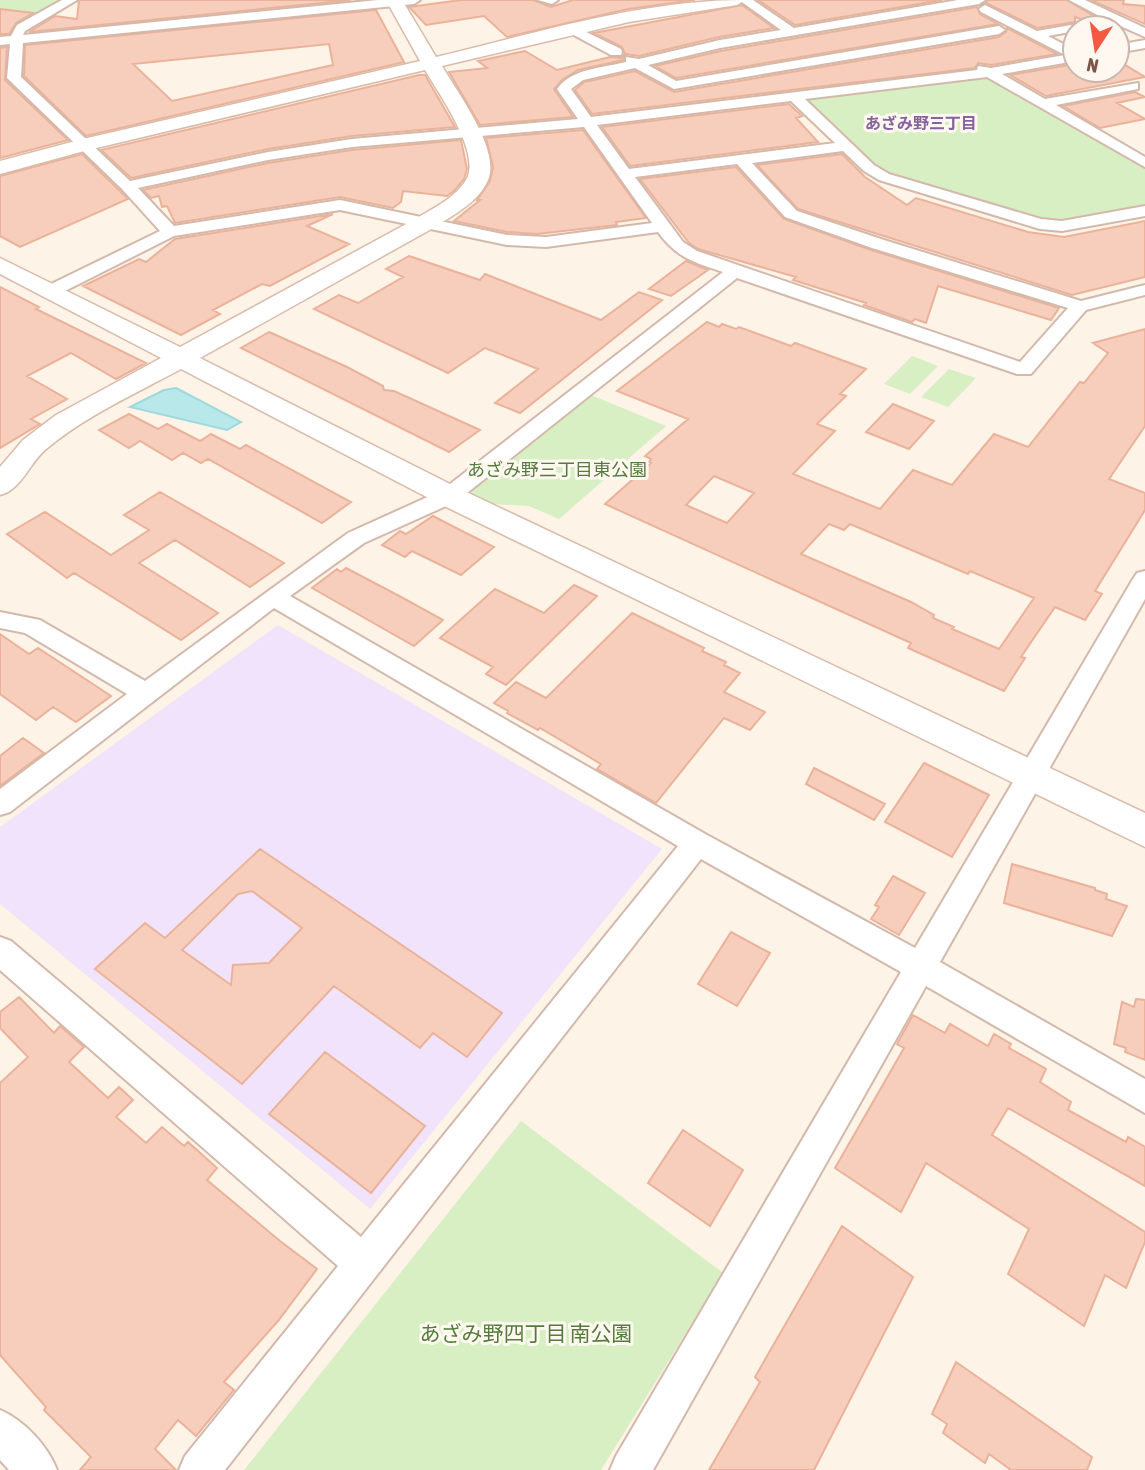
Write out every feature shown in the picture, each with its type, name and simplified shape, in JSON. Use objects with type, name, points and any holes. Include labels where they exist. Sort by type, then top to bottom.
[{"type":"street","points":[[71,0],[21,28],[7,78],[127,186],[170,232]]},
{"type":"street","points":[[544,0],[552,0]]},
{"type":"street","points":[[0,168],[83,145],[629,17],[737,0]]},
{"type":"street","points":[[745,0],[780,18],[792,30]]},
{"type":"street","points":[[1061,48],[972,0],[792,30],[634,62],[569,82],[564,89],[677,246],[691,255],[1024,370],[1080,306]]},
{"type":"street","points":[[1075,0],[1104,14]]},
{"type":"street","points":[[0,55],[17,46],[232,14],[401,1],[430,63],[471,132],[481,162],[478,180],[460,201],[427,222],[66,421],[7,462],[0,486]]},
{"type":"street","points":[[889,14],[1145,163]]},
{"type":"street","points":[[1034,34],[1061,29]]},
{"type":"street","points":[[574,30],[616,52]]},
{"type":"street","points":[[634,62],[674,85],[999,30]]},
{"type":"street","points":[[0,41],[17,46]]},
{"type":"street","points":[[127,186],[268,156],[352,143],[587,122],[988,73],[1061,59]]},
{"type":"street","points":[[1042,104],[1139,90]]},
{"type":"street","points":[[795,97],[869,168],[902,185],[1040,224],[1062,226],[1145,211]]},
{"type":"street","points":[[626,174],[847,146]]},
{"type":"street","points":[[740,159],[791,214],[878,244],[1080,306],[1145,290]]},
{"type":"street","points":[[51,291],[170,232],[340,205],[507,240],[547,242],[664,226]]},
{"type":"street","points":[[0,265],[449,496],[1145,831]]},
{"type":"street","points":[[0,804],[272,597],[356,538],[449,496],[735,271]]},
{"type":"street","points":[[630,1470],[1144,581]]},
{"type":"street","points":[[272,597],[697,843],[1145,1097]]},
{"type":"street","points":[[0,620],[32,626],[148,694]]},
{"type":"street","points":[[199,1470],[697,843]]},
{"type":"street","points":[[0,951],[362,1262]]},
{"type":"street","points":[[0,1430],[37,1470]]},
{"type":"shaded area","points":[[278,625],[662,849],[370,1209],[0,904],[0,827]]},
{"type":"green space","points":[[0,0],[65,0],[0,38]]},
{"type":"green space","points":[[989,78],[1145,168],[1145,204],[1078,220],[1040,220],[892,178],[878,169],[808,102],[810,99]]},
{"type":"green space","points":[[912,356],[938,366],[910,394],[884,384]]},
{"type":"green space","points":[[949,369],[976,378],[948,407],[921,397]]},
{"type":"green space","name":"あざみ野三丁目東公園","points":[[591,395],[666,426],[559,519],[529,506],[494,504],[468,491]]},
{"type":"green space","name":"あざみ野四丁目 南公園","points":[[521,1121],[723,1273],[601,1470],[244,1470]]},
{"type":"water","points":[[176,388],[241,422],[227,430],[130,407],[164,390]]},
{"type":"building","points":[[79,0],[351,0],[29,32],[55,16],[77,19]]},
{"type":"building","points":[[461,0],[533,0],[551,7],[573,0],[695,0],[628,9],[507,37],[484,16],[426,25],[409,7]]},
{"type":"building","points":[[758,0],[942,0],[795,25]]},
{"type":"building","points":[[987,0],[1067,0],[1090,14],[1061,14],[1061,24],[1037,28],[986,3]]},
{"type":"building","points":[[1091,0],[1124,0],[1123,4],[1145,6],[1145,24],[1131,18],[1131,14],[1122,14]]},
{"type":"building","points":[[742,5],[774,28],[719,37],[639,56],[626,54],[623,60],[578,70],[554,89],[573,117],[480,125],[449,72],[487,68],[478,61],[525,51],[557,70],[610,57],[621,58],[625,54],[622,47],[594,33]]},
{"type":"building","points":[[977,7],[980,14],[998,24],[676,78],[655,66],[721,51]]},
{"type":"building","points":[[0,9],[33,13],[16,23],[9,34],[0,34]]},
{"type":"building","points":[[376,10],[404,62],[86,136],[24,76],[25,45]],"holes":[[[329,44],[333,65],[172,101],[133,64]]]},
{"type":"building","points":[[1007,28],[1057,54],[991,65],[978,63],[975,68],[592,114],[575,90],[584,82],[635,71],[674,92],[999,37]]},
{"type":"building","points":[[7,47],[5,80],[68,140],[0,158],[0,48]]},
{"type":"building","points":[[1061,66],[1061,84],[1109,84],[1046,96],[1010,75]]},
{"type":"building","points":[[1131,68],[1145,77],[1131,80]]},
{"type":"building","points":[[425,75],[455,127],[352,136],[268,149],[131,178],[101,150]]},
{"type":"building","points":[[1135,92],[1145,97],[1117,103],[1145,119],[1100,128],[1063,106]]},
{"type":"building","points":[[789,104],[802,116],[796,118],[818,142],[630,166],[602,127]]},
{"type":"building","points":[[583,130],[646,218],[616,222],[617,225],[537,234],[507,232],[454,221],[480,200],[477,200],[490,181],[493,167],[486,138]]},
{"type":"building","points":[[461,140],[467,169],[464,179],[455,190],[447,196],[403,191],[401,202],[393,208],[340,197],[175,223],[167,206],[162,207],[159,196],[151,198],[143,190],[268,163],[352,150]]},
{"type":"building","points":[[82,154],[128,199],[20,247],[0,236],[0,176]]},
{"type":"building","points":[[842,154],[865,177],[907,205],[916,198],[1028,232],[1064,237],[1145,221],[1145,277],[1072,295],[798,209],[757,165]]},
{"type":"building","points":[[736,167],[784,219],[871,250],[1059,308],[1051,320],[938,286],[926,323],[915,319],[912,322],[864,305],[866,303],[793,280],[796,277],[698,249],[689,243],[640,179]]},
{"type":"building","points":[[333,214],[307,226],[349,244],[270,286],[262,284],[213,310],[220,314],[181,335],[83,286],[139,259],[146,262],[175,239]]},
{"type":"building","points":[[409,256],[480,280],[485,274],[601,320],[639,292],[662,300],[520,413],[495,403],[538,369],[485,348],[448,373],[314,309],[339,295],[358,303],[403,277],[386,269]]},
{"type":"building","points":[[686,261],[708,270],[671,296],[649,289]]},
{"type":"building","points":[[0,287],[39,307],[36,309],[146,363],[116,379],[71,353],[27,376],[67,399],[31,419],[40,424],[0,448]]},
{"type":"building","points":[[707,322],[719,327],[722,324],[736,329],[739,327],[791,346],[795,343],[866,369],[840,394],[846,396],[817,424],[835,431],[793,474],[880,509],[913,470],[952,485],[994,434],[1028,447],[1080,382],[1084,383],[1108,353],[1093,343],[1145,329],[1145,426],[1109,479],[1145,493],[1145,510],[1095,591],[1102,594],[1085,620],[1055,607],[1021,657],[1025,658],[1004,691],[908,648],[911,643],[605,504],[651,463],[651,459],[645,456],[688,419],[617,391]],"holes":[[[714,476],[754,493],[727,523],[686,505]],[[829,524],[844,530],[850,524],[968,574],[970,571],[1034,598],[999,649],[952,629],[954,627],[933,618],[934,615],[911,602],[801,554]]]},
{"type":"building","points":[[269,332],[347,367],[383,386],[384,390],[394,391],[480,430],[449,452],[241,348]]},
{"type":"building","points":[[893,404],[934,421],[909,449],[866,432]]},
{"type":"building","points":[[129,414],[158,429],[167,424],[200,441],[211,434],[240,449],[246,445],[351,502],[322,523],[208,459],[201,463],[183,453],[172,460],[140,441],[129,448],[99,430]]},
{"type":"building","points":[[160,492],[284,563],[250,587],[175,540],[139,563],[218,613],[181,640],[74,573],[67,578],[7,534],[45,512],[111,555],[149,530],[124,515]]},
{"type":"building","points":[[433,516],[494,547],[461,575],[412,551],[405,557],[382,545],[400,531],[406,534]]},
{"type":"building","points":[[346,568],[443,620],[414,646],[312,588],[337,569],[341,572]]},
{"type":"building","points":[[574,585],[597,596],[506,685],[486,674],[493,667],[440,638],[495,589],[544,613]]},
{"type":"building","points":[[632,613],[704,648],[702,651],[726,662],[724,665],[740,673],[724,692],[765,712],[750,730],[724,718],[656,803],[597,769],[601,764],[540,728],[538,730],[507,713],[508,711],[494,703],[516,682],[546,698]]},
{"type":"building","points":[[0,634],[29,654],[38,648],[111,696],[76,722],[53,707],[36,720],[0,694]]},
{"type":"building","points":[[23,738],[44,753],[0,786],[0,756]]},
{"type":"building","points":[[924,763],[989,795],[952,857],[885,822]]},
{"type":"building","points":[[814,768],[885,804],[874,820],[806,784]]},
{"type":"building","points":[[260,849],[502,1013],[467,1057],[433,1033],[420,1048],[334,986],[242,1084],[95,969],[145,923],[165,938]],"holes":[[[252,891],[302,928],[269,963],[233,965],[231,985],[182,950],[238,894]]]},
{"type":"building","points":[[1012,864],[1095,888],[1107,894],[1106,899],[1127,906],[1112,936],[1004,903]]},
{"type":"building","points":[[893,876],[925,893],[899,935],[871,919],[879,907],[875,905]]},
{"type":"building","points":[[731,932],[770,953],[737,1006],[698,984]]},
{"type":"building","points":[[19,997],[54,1033],[60,1026],[84,1047],[69,1062],[108,1098],[119,1087],[133,1100],[116,1117],[146,1143],[162,1127],[184,1146],[188,1142],[217,1168],[207,1180],[317,1269],[278,1321],[224,1382],[234,1390],[196,1436],[178,1420],[155,1449],[176,1470],[80,1470],[91,1457],[44,1410],[46,1407],[0,1355],[0,1083],[28,1057],[0,1028],[0,1012]]},
{"type":"building","points":[[1136,999],[1145,1000],[1145,1060],[1114,1044],[1122,1002],[1134,1007]]},
{"type":"building","points":[[913,1015],[945,1033],[950,1024],[988,1046],[994,1034],[1011,1044],[1009,1048],[1046,1069],[1040,1082],[1071,1102],[1068,1110],[1126,1142],[1128,1137],[1145,1147],[1145,1186],[1008,1108],[992,1135],[1145,1232],[1145,1242],[1126,1288],[1105,1275],[1084,1326],[1008,1274],[1029,1229],[926,1163],[901,1212],[835,1168],[904,1048],[897,1044]]},
{"type":"building","points":[[325,1052],[425,1126],[371,1193],[269,1114]]},
{"type":"building","points":[[683,1130],[743,1170],[710,1226],[648,1183]]},
{"type":"building","points":[[842,1226],[913,1277],[814,1470],[709,1470],[760,1382],[755,1377]]},
{"type":"building","points":[[956,1362],[1092,1457],[1087,1470],[1011,1470],[989,1454],[985,1463],[943,1433],[947,1424],[932,1414]]},
{"type":"district","name":"あざみ野三丁目","points":[[921,123]]}]
